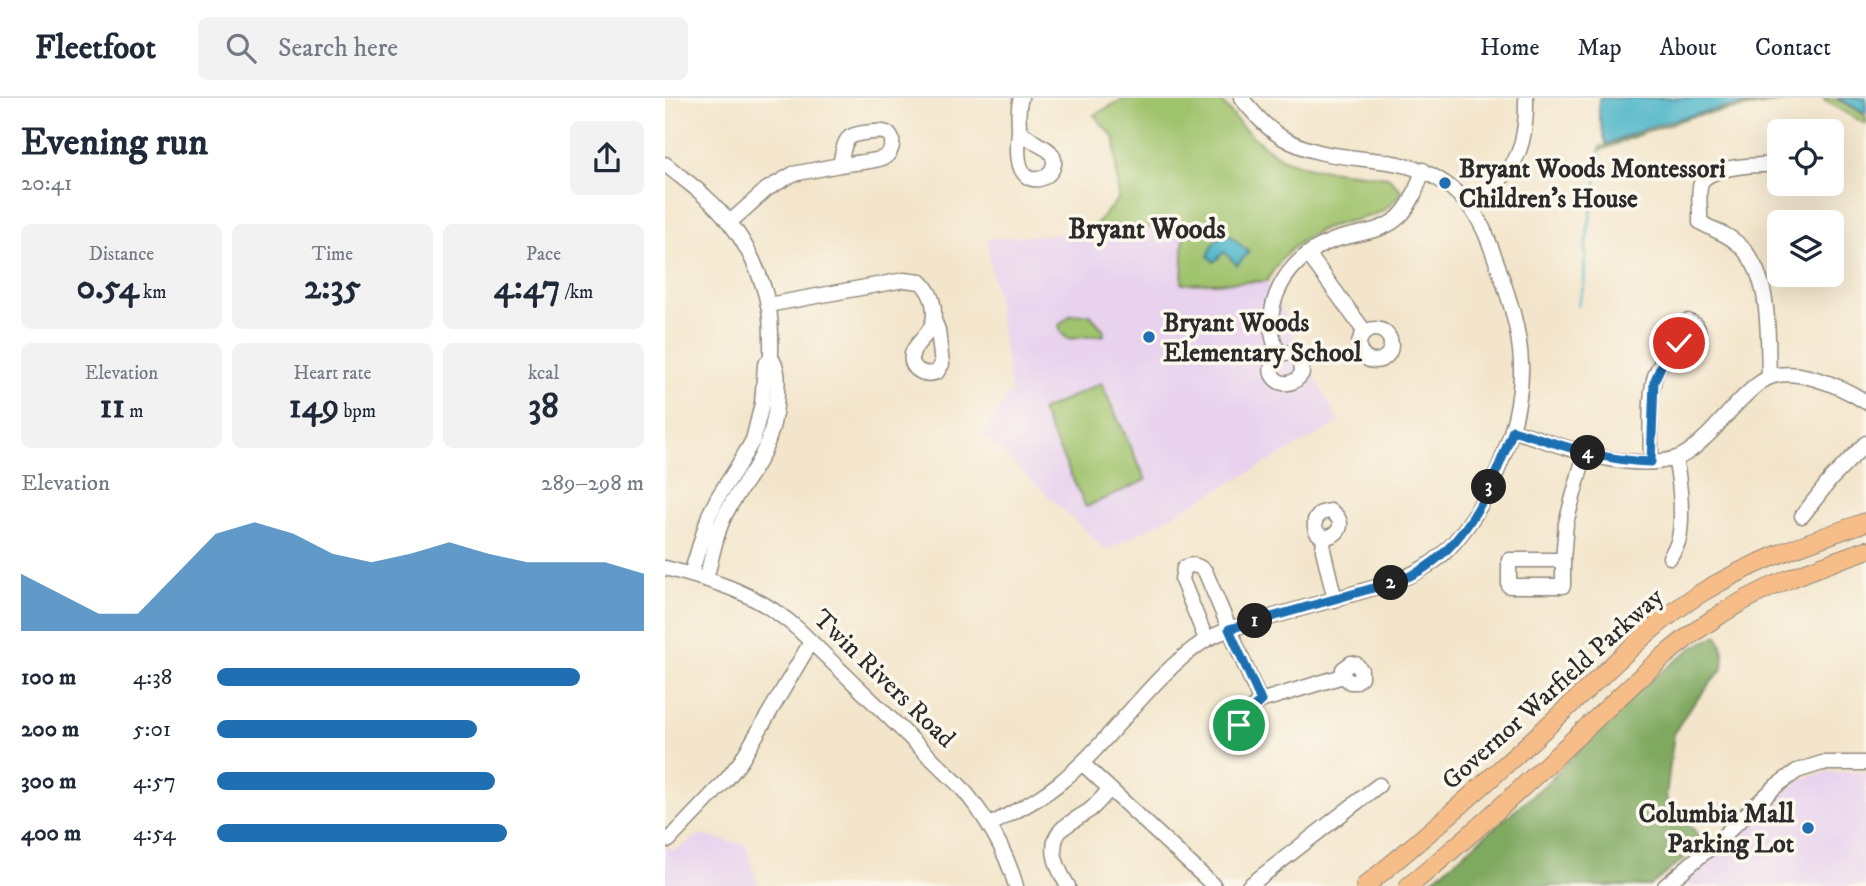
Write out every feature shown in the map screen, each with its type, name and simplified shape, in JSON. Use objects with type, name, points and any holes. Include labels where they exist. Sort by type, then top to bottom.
[{"type":"main road","name":"Governor Warfield Parkway","points":[[1365,886],[1485,784],[1671,613],[1730,576],[1762,560],[1866,522]]},
{"type":"main road","name":"Governor Warfield Parkway","points":[[1409,886],[1503,806],[1685,639],[1722,613],[1771,586],[1866,550]]},
{"type":"street","points":[[1019,130],[1021,98]]},
{"type":"street","points":[[990,825],[1063,781],[1168,672],[1206,639],[1229,629],[1410,576],[1426,567],[1457,539],[1483,499],[1513,430],[1521,366],[1515,318],[1485,232],[1468,205],[1454,190],[1423,170],[1405,164],[1336,155],[1303,147],[1267,127],[1241,98]]},
{"type":"street","points":[[1468,205],[1491,189],[1512,167],[1525,134],[1527,98]]},
{"type":"street","points":[[665,164],[712,203],[730,222],[753,262],[768,305],[771,358],[777,365],[777,405],[773,423],[758,463],[730,504],[722,521],[706,579]]},
{"type":"street","points":[[730,222],[767,189],[793,174],[840,164]]},
{"type":"street","points":[[1767,165],[1708,174],[1700,191],[1700,222],[1722,232],[1740,245],[1759,274],[1765,299],[1769,377]]},
{"type":"street","points":[[1279,354],[1272,341],[1271,330],[1273,303],[1282,281],[1308,254],[1333,240],[1373,231],[1396,220],[1408,206],[1423,170]]},
{"type":"street","points":[[1308,254],[1365,332]]},
{"type":"street","points":[[768,305],[914,280],[921,282],[930,292],[934,320]]},
{"type":"street","points":[[1651,462],[1654,382],[1665,357],[1679,343]]},
{"type":"street","points":[[691,575],[709,515],[753,440],[762,404],[765,365],[771,358]]},
{"type":"street","points":[[1513,430],[1585,453],[1627,462],[1651,462],[1675,459],[1689,451],[1756,385],[1769,377],[1804,376],[1840,388],[1866,402]]},
{"type":"street","points":[[1802,516],[1831,479],[1866,443]]},
{"type":"street","points":[[1563,560],[1567,516],[1585,453]]},
{"type":"street","points":[[1670,557],[1679,534],[1681,490],[1675,459]]},
{"type":"street","points":[[1324,537],[1323,551],[1335,600]]},
{"type":"street","points":[[1206,639],[1182,580],[1184,568],[1188,565],[1194,564],[1205,570],[1261,701]]},
{"type":"street","name":"Twin Rivers Road","points":[[665,568],[732,588],[784,616],[974,801],[990,825],[1016,886]]},
{"type":"street","points":[[665,839],[669,840],[741,761],[811,642]]},
{"type":"street","points":[[1237,723],[1261,701],[1343,676]]},
{"type":"street","points":[[1665,886],[1730,831],[1776,786],[1797,771],[1822,763],[1866,762]]},
{"type":"street","points":[[1082,763],[1214,886]]},
{"type":"street","points":[[1249,886],[1378,785]]},
{"type":"street","points":[[1068,886],[1055,855],[1057,836],[1063,828],[1099,802],[1109,790]]},
{"type":"shaded area","name":"Bryant Woods Elementary School","points":[[1184,224],[1182,283],[1267,281],[1339,423],[1107,551],[982,434],[1011,391],[987,239]]},
{"type":"shaded area","name":"Columbia Mall Parking Lot","points":[[1826,772],[1866,772],[1866,886],[1677,886],[1789,787],[1803,779]]},
{"type":"shaded area","points":[[700,835],[745,845],[759,886],[665,886],[665,847],[675,850]]},
{"type":"green space","points":[[1125,98],[1219,98],[1243,128],[1281,158],[1310,168],[1388,177],[1402,191],[1389,206],[1376,214],[1330,227],[1308,237],[1281,260],[1267,281],[1182,284],[1184,224],[1088,233],[1118,199],[1115,139],[1094,115]]},
{"type":"green space","points":[[1791,98],[1806,98],[1694,116],[1599,151],[1600,147],[1695,115]]},
{"type":"green space","points":[[1823,98],[1840,101],[1852,107],[1866,117],[1866,124],[1825,101]]},
{"type":"green space","points":[[1089,314],[1103,329],[1104,335],[1068,339],[1061,333],[1059,325],[1071,315]]},
{"type":"green space","points":[[1101,383],[1146,480],[1086,507],[1041,411]]},
{"type":"green space","points":[[1717,635],[1724,655],[1723,668],[1689,709],[1674,733],[1666,796],[1671,809],[1700,838],[1697,848],[1650,886],[1425,886],[1547,783],[1634,693],[1692,648]]},
{"type":"water","points":[[1599,98],[1782,98],[1692,115],[1606,144],[1599,116]]},
{"type":"water","points":[[1837,98],[1866,98],[1866,113]]},
{"type":"water","points":[[1225,231],[1249,252],[1237,265],[1224,252],[1214,262],[1208,256],[1213,244]]},
{"type":"waterway","points":[[1578,305],[1584,285],[1586,242],[1601,154]]},
{"type":"place","name":"Bryant Woods Montessori Children's House","points":[[1445,183]]},
{"type":"place","name":"Bryant Woods Elementary School","points":[[1149,337]]},
{"type":"place","name":"Columbia Mall Parking Lot","points":[[1808,828]]},
{"type":"district","name":"Bryant Woods","points":[[1147,228]]},
{"type":"route","points":[[1239,725],[1237,723],[1261,701],[1229,629],[1391,583],[1426,567],[1457,539],[1470,520],[1494,476],[1513,430],[1585,453],[1627,462],[1651,462],[1654,382],[1665,357],[1679,343]]}]
